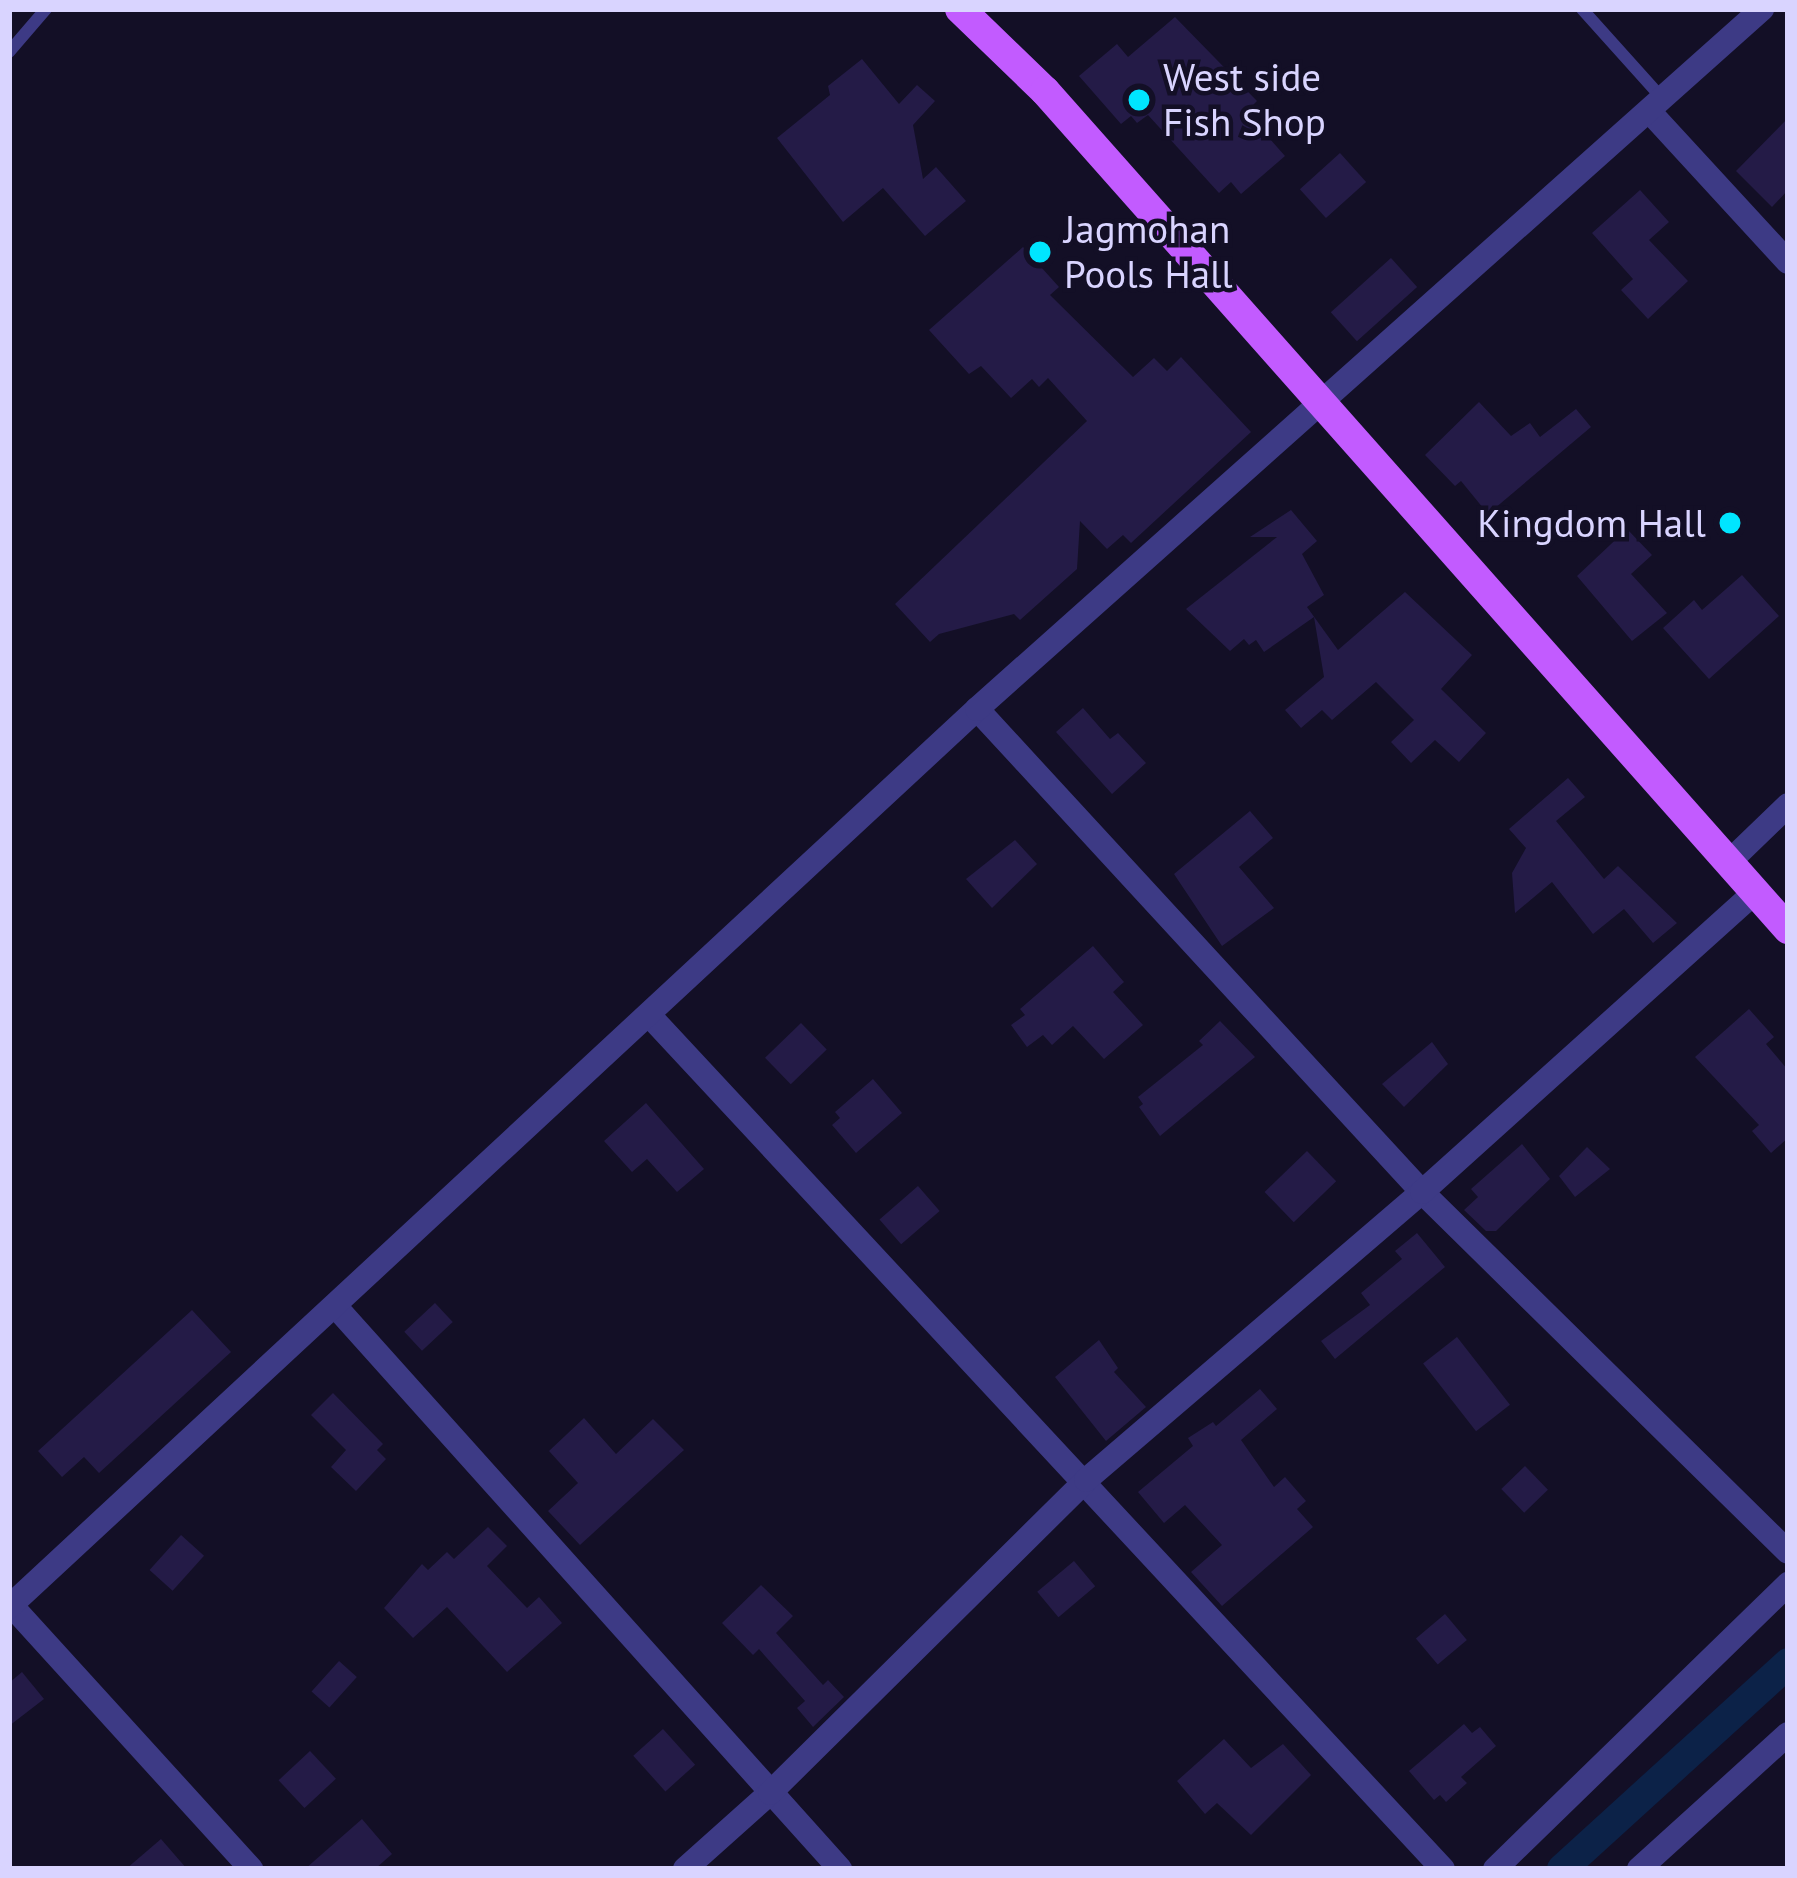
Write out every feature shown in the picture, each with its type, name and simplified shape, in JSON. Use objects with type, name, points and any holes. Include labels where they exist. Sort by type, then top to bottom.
[{"type":"main road","points":[[960,9],[1045,91],[1788,928]]},
{"type":"street","points":[[250,1869],[10,1606],[977,710],[1762,9]]},
{"type":"street","points":[[1656,105],[1788,262]]},
{"type":"street","points":[[977,710],[1422,1192],[1788,1552]]},
{"type":"street","points":[[1728,862],[1788,805]]},
{"type":"street","points":[[685,1869],[770,1793],[1086,1480],[1422,1192],[1755,892]]},
{"type":"street","points":[[649,1015],[1443,1869]]},
{"type":"street","points":[[336,1307],[840,1869]]},
{"type":"street","points":[[1495,1869],[1788,1584]]},
{"type":"street","points":[[1639,1869],[1788,1734]]},
{"type":"lane","points":[[9,52],[46,9]]},
{"type":"lane","points":[[1582,9],[1656,105]]},
{"type":"building","points":[[1175,17],[1257,101],[1246,112],[1285,156],[1241,194],[1231,182],[1219,193],[1148,115],[1137,123],[1131,116],[1121,124],[1079,76],[1117,44],[1128,57]]},
{"type":"building","points":[[862,59],[899,104],[917,85],[935,101],[913,125],[923,179],[936,167],[966,201],[925,236],[883,188],[843,222],[777,138],[830,95],[828,86]]},
{"type":"building","points":[[1788,118],[1788,190],[1772,207],[1736,171]]},
{"type":"building","points":[[1340,153],[1366,182],[1326,218],[1300,189]]},
{"type":"building","points":[[1640,190],[1669,222],[1649,240],[1688,281],[1648,319],[1621,290],[1633,279],[1592,233]]},
{"type":"building","points":[[1023,247],[1059,287],[1050,295],[1133,377],[1154,358],[1167,371],[1181,357],[1251,432],[1131,543],[1123,535],[1107,549],[1080,521],[1077,569],[1020,620],[1014,614],[939,634],[930,642],[895,604],[1087,421],[1048,378],[1039,387],[1032,379],[1011,398],[981,366],[969,374],[929,330]]},
{"type":"building","points":[[1391,258],[1417,287],[1357,341],[1331,312]]},
{"type":"building","points":[[1479,402],[1511,436],[1530,423],[1540,437],[1576,409],[1591,427],[1488,514],[1461,481],[1455,486],[1425,455]]},
{"type":"building","points":[[1291,510],[1317,541],[1302,554],[1324,595],[1307,607],[1338,650],[1405,592],[1472,655],[1441,689],[1486,733],[1459,762],[1435,740],[1411,763],[1391,742],[1414,720],[1376,682],[1332,720],[1322,710],[1301,728],[1285,710],[1324,677],[1314,617],[1264,652],[1256,640],[1249,645],[1244,639],[1230,651],[1186,609],[1277,537],[1250,537]]},
{"type":"building","points":[[1627,529],[1652,555],[1631,574],[1667,613],[1632,641],[1577,576]]},
{"type":"building","points":[[1742,575],[1779,616],[1709,679],[1663,628],[1694,600],[1702,610]]},
{"type":"building","points":[[1083,708],[1110,739],[1118,733],[1146,763],[1112,794],[1056,732]]},
{"type":"building","points":[[1568,778],[1585,797],[1556,821],[1604,879],[1618,866],[1677,923],[1653,943],[1624,909],[1593,934],[1552,882],[1515,913],[1512,873],[1526,848],[1509,829]]},
{"type":"building","points":[[1250,811],[1273,838],[1239,867],[1274,908],[1222,946],[1174,874]]},
{"type":"building","points":[[1015,840],[1037,864],[992,908],[966,879]]},
{"type":"building","points":[[1093,946],[1124,982],[1113,992],[1143,1025],[1104,1059],[1073,1026],[1052,1045],[1043,1035],[1027,1047],[1011,1025],[1025,1015],[1020,1009]]},
{"type":"building","points":[[1749,1009],[1774,1037],[1766,1044],[1788,1070],[1788,1138],[1771,1153],[1752,1131],[1759,1125],[1695,1057]]},
{"type":"building","points":[[1220,1021],[1255,1057],[1160,1136],[1139,1107],[1143,1104],[1138,1097],[1203,1045],[1199,1041]]},
{"type":"building","points":[[801,1023],[827,1050],[791,1084],[765,1058]]},
{"type":"building","points":[[1432,1042],[1448,1064],[1404,1107],[1382,1084]]},
{"type":"building","points":[[873,1079],[902,1113],[856,1153],[832,1125],[840,1118],[835,1112]]},
{"type":"building","points":[[646,1103],[704,1169],[677,1192],[647,1159],[632,1172],[604,1141]]},
{"type":"building","points":[[1522,1144],[1550,1179],[1496,1231],[1486,1231],[1464,1210],[1478,1197],[1471,1189]]},
{"type":"building","points":[[1587,1147],[1610,1169],[1575,1197],[1559,1176]]},
{"type":"building","points":[[1307,1151],[1336,1181],[1294,1222],[1265,1192]]},
{"type":"building","points":[[918,1186],[940,1211],[901,1244],[880,1219]]},
{"type":"building","points":[[1417,1233],[1445,1267],[1335,1359],[1321,1341],[1370,1305],[1361,1293],[1402,1259],[1395,1251]]},
{"type":"building","points":[[435,1303],[453,1322],[422,1351],[404,1332]]},
{"type":"building","points":[[192,1310],[231,1352],[99,1473],[84,1457],[62,1477],[38,1451]]},
{"type":"building","points":[[1457,1337],[1510,1405],[1476,1431],[1423,1363]]},
{"type":"building","points":[[1099,1340],[1118,1368],[1114,1372],[1146,1407],[1106,1441],[1055,1377]]},
{"type":"building","points":[[1260,1389],[1277,1409],[1241,1440],[1274,1487],[1285,1477],[1306,1501],[1297,1509],[1313,1527],[1222,1606],[1191,1572],[1222,1545],[1185,1505],[1164,1523],[1138,1492],[1193,1446],[1188,1438],[1213,1422],[1216,1426]]},
{"type":"building","points":[[333,1393],[383,1444],[377,1450],[386,1459],[356,1491],[331,1467],[346,1450],[311,1415]]},
{"type":"building","points":[[584,1418],[616,1454],[653,1419],[684,1450],[580,1545],[548,1511],[578,1483],[549,1451]]},
{"type":"building","points":[[1525,1466],[1548,1490],[1524,1513],[1501,1489]]},
{"type":"building","points":[[488,1527],[507,1546],[487,1566],[527,1608],[539,1597],[562,1623],[507,1672],[447,1607],[413,1638],[384,1608],[422,1564],[428,1570],[447,1552],[454,1559]]},
{"type":"building","points":[[181,1535],[204,1556],[173,1591],[150,1570]]},
{"type":"building","points":[[1074,1561],[1095,1586],[1058,1617],[1037,1592]]},
{"type":"building","points":[[761,1585],[793,1616],[776,1633],[823,1685],[828,1680],[844,1697],[813,1727],[797,1708],[805,1701],[759,1649],[753,1655],[722,1623]]},
{"type":"building","points":[[1445,1614],[1467,1640],[1438,1664],[1416,1638]]},
{"type":"building","points":[[339,1661],[357,1677],[329,1708],[312,1691]]},
{"type":"building","points":[[22,1672],[44,1699],[9,1726],[9,1683]]},
{"type":"building","points":[[1464,1724],[1472,1733],[1480,1727],[1496,1746],[1461,1777],[1467,1783],[1446,1802],[1440,1795],[1434,1800],[1409,1771]]},
{"type":"building","points":[[663,1729],[695,1765],[665,1791],[633,1756]]},
{"type":"building","points":[[1224,1739],[1251,1768],[1283,1744],[1311,1775],[1251,1835],[1217,1803],[1205,1814],[1177,1781]]},
{"type":"building","points":[[310,1751],[336,1779],[304,1808],[279,1780]]},
{"type":"building","points":[[362,1819],[392,1854],[375,1869],[305,1869]]},
{"type":"building","points":[[161,1839],[187,1869],[126,1869]]},
{"type":"waterway","points":[[1562,1869],[1788,1663]]},
{"type":"place","name":"West side Fish Shop","points":[[1139,100]]},
{"type":"place","name":"Jagmohan Pools Hall","points":[[1040,252]]},
{"type":"place","name":"Kingdom Hall","points":[[1730,523]]}]
